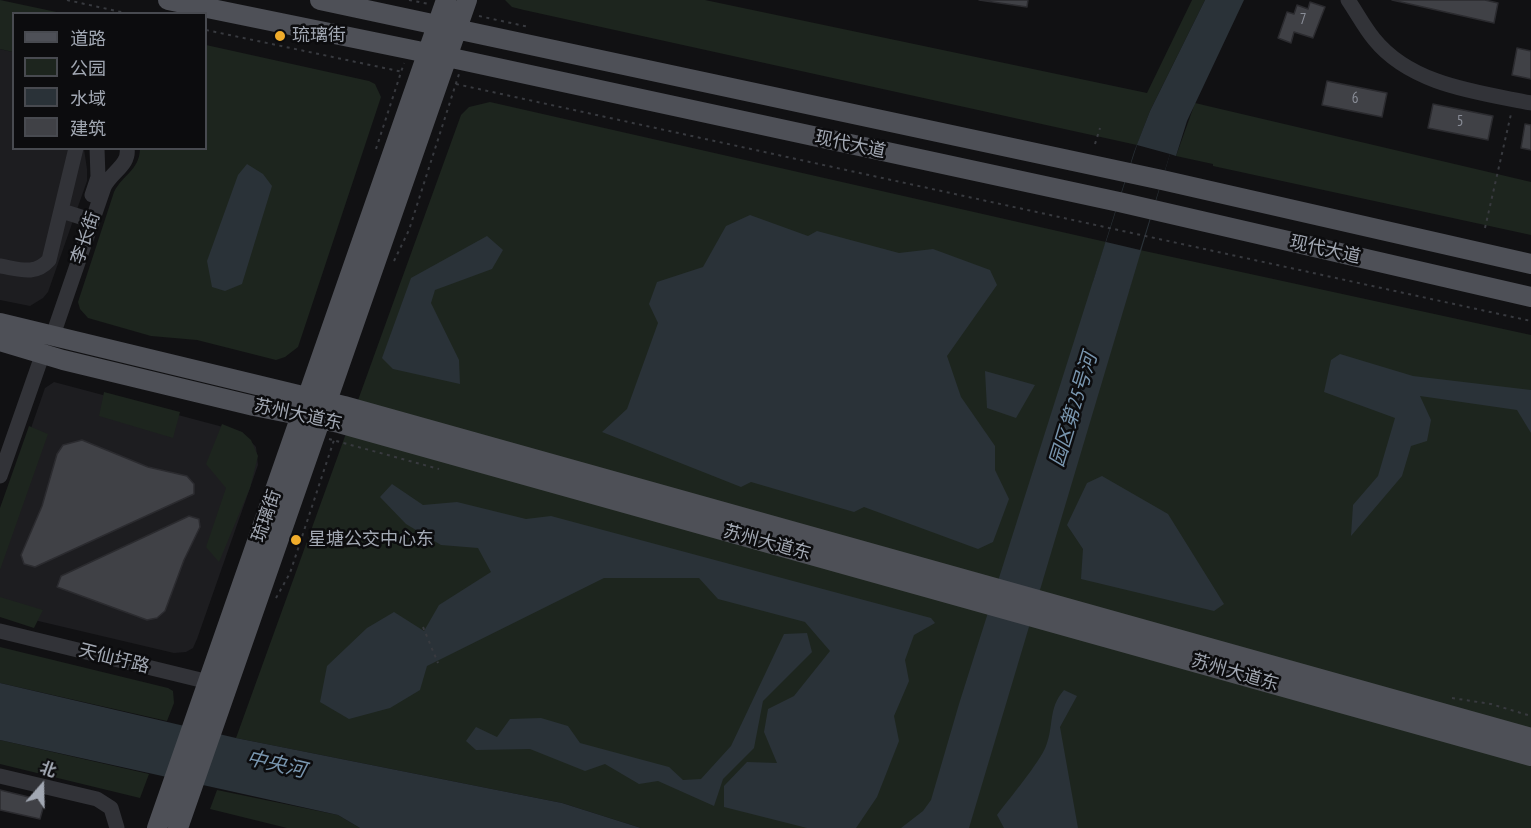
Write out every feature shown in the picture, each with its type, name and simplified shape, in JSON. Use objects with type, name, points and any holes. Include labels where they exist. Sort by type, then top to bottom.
[{"type":"main road","name":"现代大道","points":[[168,0],[427,53],[1119,202],[1531,297]]},
{"type":"main road","name":"现代大道","points":[[321,0],[1162,180],[1531,264]]},
{"type":"main road","name":"琉璃街","points":[[178,828],[228,687],[319,411],[419,76],[446,0]]},
{"type":"main road","name":"琉璃街","points":[[157,828],[209,682],[319,411],[448,82],[473,4]]},
{"type":"main road","name":"苏州大道东","points":[[0,322],[47,341],[254,406],[319,411],[1037,609],[1531,738]]},
{"type":"main road","name":"苏州大道东","points":[[0,340],[47,341]]},
{"type":"main road","name":"苏州大道东","points":[[1037,609],[1531,756]]},
{"type":"street","points":[[1348,0],[1374,40],[1398,62],[1412,71],[1454,86],[1531,103]]},
{"type":"street","points":[[0,266],[29,272],[44,266],[52,254],[76,150]]},
{"type":"street","name":"李长街","points":[[47,341],[94,189],[98,168],[97,150]]},
{"type":"street","name":"李长街","points":[[0,476],[5,445],[47,341],[104,187],[108,178],[124,165],[128,158],[127,150]]},
{"type":"street","points":[[68,181],[94,189]]},
{"type":"street","points":[[62,211],[84,218]]},
{"type":"street","name":"天仙圩路","points":[[0,631],[228,687]]},
{"type":"street","points":[[0,776],[97,799],[111,808],[117,828]]},
{"type":"path","points":[[67,0],[121,12]]},
{"type":"path","points":[[465,31],[473,4]]},
{"type":"path","points":[[207,30],[419,76]]},
{"type":"path","points":[[390,269],[409,230],[455,59]]},
{"type":"path","points":[[448,82],[1110,230],[1531,321]]},
{"type":"path","points":[[1485,228],[1514,100]]},
{"type":"path","points":[[1095,144],[1100,128]]},
{"type":"path","points":[[275,600],[290,573],[319,411]]},
{"type":"path","points":[[423,627],[438,663]]},
{"type":"shaded area","points":[[0,49],[12,52],[12,150],[84,150],[87,181],[48,292],[30,306],[0,300]]},
{"type":"shaded area","points":[[54,382],[242,432],[256,447],[258,465],[197,639],[193,648],[186,652],[174,653],[0,612],[0,517],[45,388]]},
{"type":"green space","points":[[0,0],[56,12],[12,12],[12,52],[0,49]]},
{"type":"green space","points":[[505,0],[705,0],[1147,93],[1192,0],[1205,0],[1150,111],[1137,145],[524,10],[512,7]]},
{"type":"green space","points":[[207,45],[369,81],[375,84],[381,97],[298,347],[285,357],[276,360],[197,340],[151,336],[88,318],[80,309],[78,302],[114,192],[134,168],[140,150],[207,150]]},
{"type":"green space","points":[[490,102],[1106,242],[1093,282],[1129,290],[1140,250],[1531,335],[1531,828],[641,828],[562,803],[236,738],[461,115],[469,107]]},
{"type":"green space","points":[[1195,103],[1531,182],[1531,235],[1176,156]]},
{"type":"green space","points":[[104,392],[180,412],[173,438],[99,416]]},
{"type":"green space","points":[[222,424],[242,432],[251,440],[258,456],[250,488],[219,562],[206,547],[226,488],[206,464]]},
{"type":"green space","points":[[29,426],[48,434],[0,570],[0,508]]},
{"type":"green space","points":[[0,597],[43,610],[34,628],[0,617]]},
{"type":"green space","points":[[0,647],[168,688],[173,691],[174,703],[167,721],[0,683]]},
{"type":"green space","points":[[0,740],[149,774],[140,798],[0,764]]},
{"type":"green space","points":[[217,790],[338,815],[360,828],[287,828],[210,809]]},
{"type":"water","name":"园区第25号河","points":[[1205,0],[1244,0],[1187,121],[1176,156],[1170,154],[969,828],[901,828],[923,811],[931,800],[959,704],[1134,152],[1150,111]]},
{"type":"water","points":[[247,164],[263,174],[272,186],[242,284],[225,291],[212,287],[207,261],[238,175]]},
{"type":"water","points":[[750,215],[808,236],[817,231],[899,253],[933,249],[990,270],[997,285],[947,356],[961,397],[995,446],[995,470],[1009,499],[993,542],[978,549],[864,507],[854,512],[751,482],[741,487],[602,432],[627,409],[658,323],[649,304],[657,282],[703,267],[726,226]]},
{"type":"water","points":[[487,236],[503,250],[492,269],[435,290],[431,303],[459,360],[460,384],[393,369],[382,358],[411,278]]},
{"type":"water","points":[[1340,354],[1413,376],[1531,390],[1531,433],[1517,410],[1420,396],[1431,420],[1427,441],[1411,446],[1402,476],[1351,536],[1353,505],[1378,476],[1395,418],[1324,392],[1331,360]]},
{"type":"water","points":[[985,371],[1035,385],[1016,418],[987,408]]},
{"type":"water","points":[[1102,476],[1168,514],[1224,604],[1214,611],[1081,579],[1083,549],[1067,525],[1087,483]]},
{"type":"water","points":[[392,484],[423,505],[457,502],[526,519],[551,516],[931,618],[935,623],[914,635],[905,660],[909,681],[894,716],[899,741],[877,797],[856,828],[807,828],[724,807],[724,786],[747,762],[777,763],[764,732],[768,709],[794,696],[830,651],[805,622],[718,599],[699,578],[604,578],[427,666],[420,690],[390,708],[349,719],[320,702],[327,666],[367,628],[394,612],[424,631],[439,605],[491,572],[478,548],[441,545],[406,524],[380,497]]},
{"type":"water","points":[[807,633],[812,652],[763,701],[754,748],[723,779],[714,806],[658,781],[639,784],[605,764],[585,771],[530,749],[476,750],[466,741],[476,727],[497,737],[510,719],[541,718],[568,726],[580,743],[669,767],[683,780],[701,779],[731,746],[784,634]]},
{"type":"water","name":"中央河","points":[[0,683],[236,738],[562,803],[641,828],[360,828],[338,815],[0,740]]},
{"type":"water","points":[[1064,690],[1077,696],[1060,727],[1078,828],[1004,828],[997,815],[1043,753],[1053,710]]},
{"type":"pier","points":[[1137,145],[1170,154],[1140,250],[1106,242]]},
{"type":"building","points":[[979,0],[1028,0],[1027,7]]},
{"type":"building","points":[[1392,0],[1485,0],[1498,3],[1494,23]]},
{"type":"building","points":[[1310,2],[1325,7],[1313,38],[1294,32],[1291,43],[1278,38],[1287,12],[1294,14],[1297,5],[1308,9]]},
{"type":"building","points":[[1517,48],[1531,51],[1531,79],[1512,75]]},
{"type":"building","points":[[1327,81],[1387,93],[1382,117],[1322,105]]},
{"type":"building","points":[[1433,104],[1493,116],[1488,140],[1428,128]]},
{"type":"building","points":[[1525,124],[1531,125],[1531,150],[1521,148]]},
{"type":"building","points":[[82,440],[148,467],[187,476],[194,484],[194,494],[35,567],[24,564],[21,555],[42,506],[57,454],[63,445]]},
{"type":"building","points":[[189,516],[199,519],[200,527],[184,560],[165,611],[157,618],[147,620],[57,587],[61,576]]},
{"type":"building","points":[[0,790],[45,801],[40,819],[0,810]]},
{"type":"place","name":"琉璃街","points":[[280,36]]},
{"type":"place","name":"星塘公交中心东","points":[[296,540]]}]
